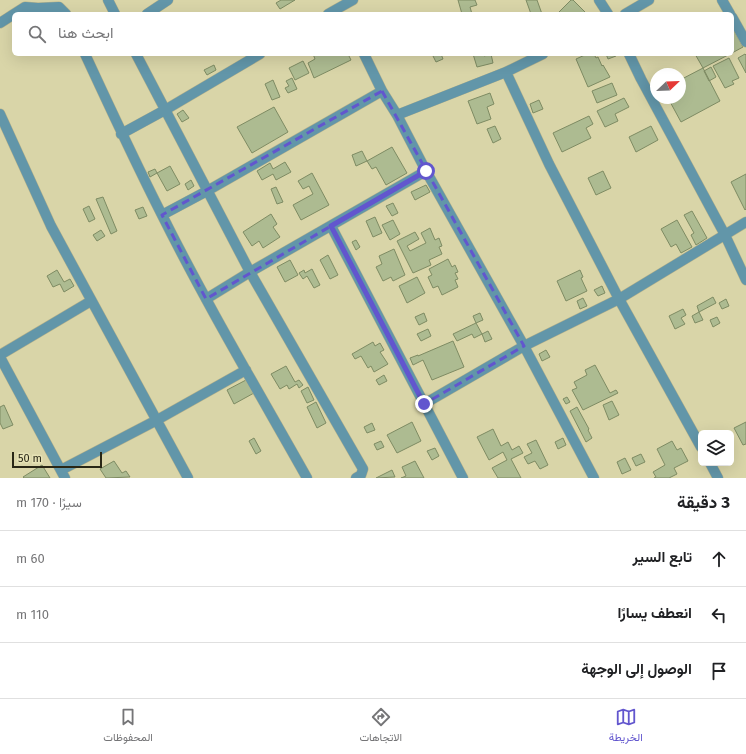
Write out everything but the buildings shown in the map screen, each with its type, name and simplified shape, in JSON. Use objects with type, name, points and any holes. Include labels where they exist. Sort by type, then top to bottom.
[{"type":"street","points":[[108,0],[114,12]]},
{"type":"street","points":[[150,12],[168,0]]},
{"type":"street","points":[[332,12],[352,0]]},
{"type":"street","points":[[599,0],[607,12]]},
{"type":"street","points":[[628,12],[649,0]]},
{"type":"street","points":[[722,0],[729,12]]},
{"type":"street","points":[[16,12],[23,4],[38,8],[59,7],[64,12]]},
{"type":"street","points":[[0,24],[12,15]]},
{"type":"street","points":[[734,21],[746,42]]},
{"type":"street","points":[[86,56],[121,134],[162,216],[206,299],[307,478]]},
{"type":"street","points":[[137,56],[250,272],[363,469],[361,475],[356,478]]},
{"type":"street","points":[[121,134],[257,56]]},
{"type":"street","points":[[365,56],[382,91],[397,115],[426,171],[524,346],[594,478]]},
{"type":"street","points":[[397,115],[506,72],[539,56]]},
{"type":"street","points":[[630,56],[724,234],[746,280]]},
{"type":"street","points":[[506,72],[549,164],[619,299],[698,441]]},
{"type":"street","points":[[162,216],[382,91]]},
{"type":"street","points":[[0,114],[51,226],[188,478]]},
{"type":"street","points":[[206,299],[250,272],[426,171]]},
{"type":"street","points":[[424,404],[524,346],[619,299],[746,222]]},
{"type":"street","points":[[331,226],[463,478]]},
{"type":"street","points":[[91,301],[0,356],[63,474],[246,370]]},
{"type":"street","points":[[712,466],[718,478]]},
{"type":"highlighted area","points":[[382,91],[524,346],[424,404],[331,226],[206,299],[162,215]]},
{"type":"route","points":[[424,404],[331,226],[426,171]]}]
